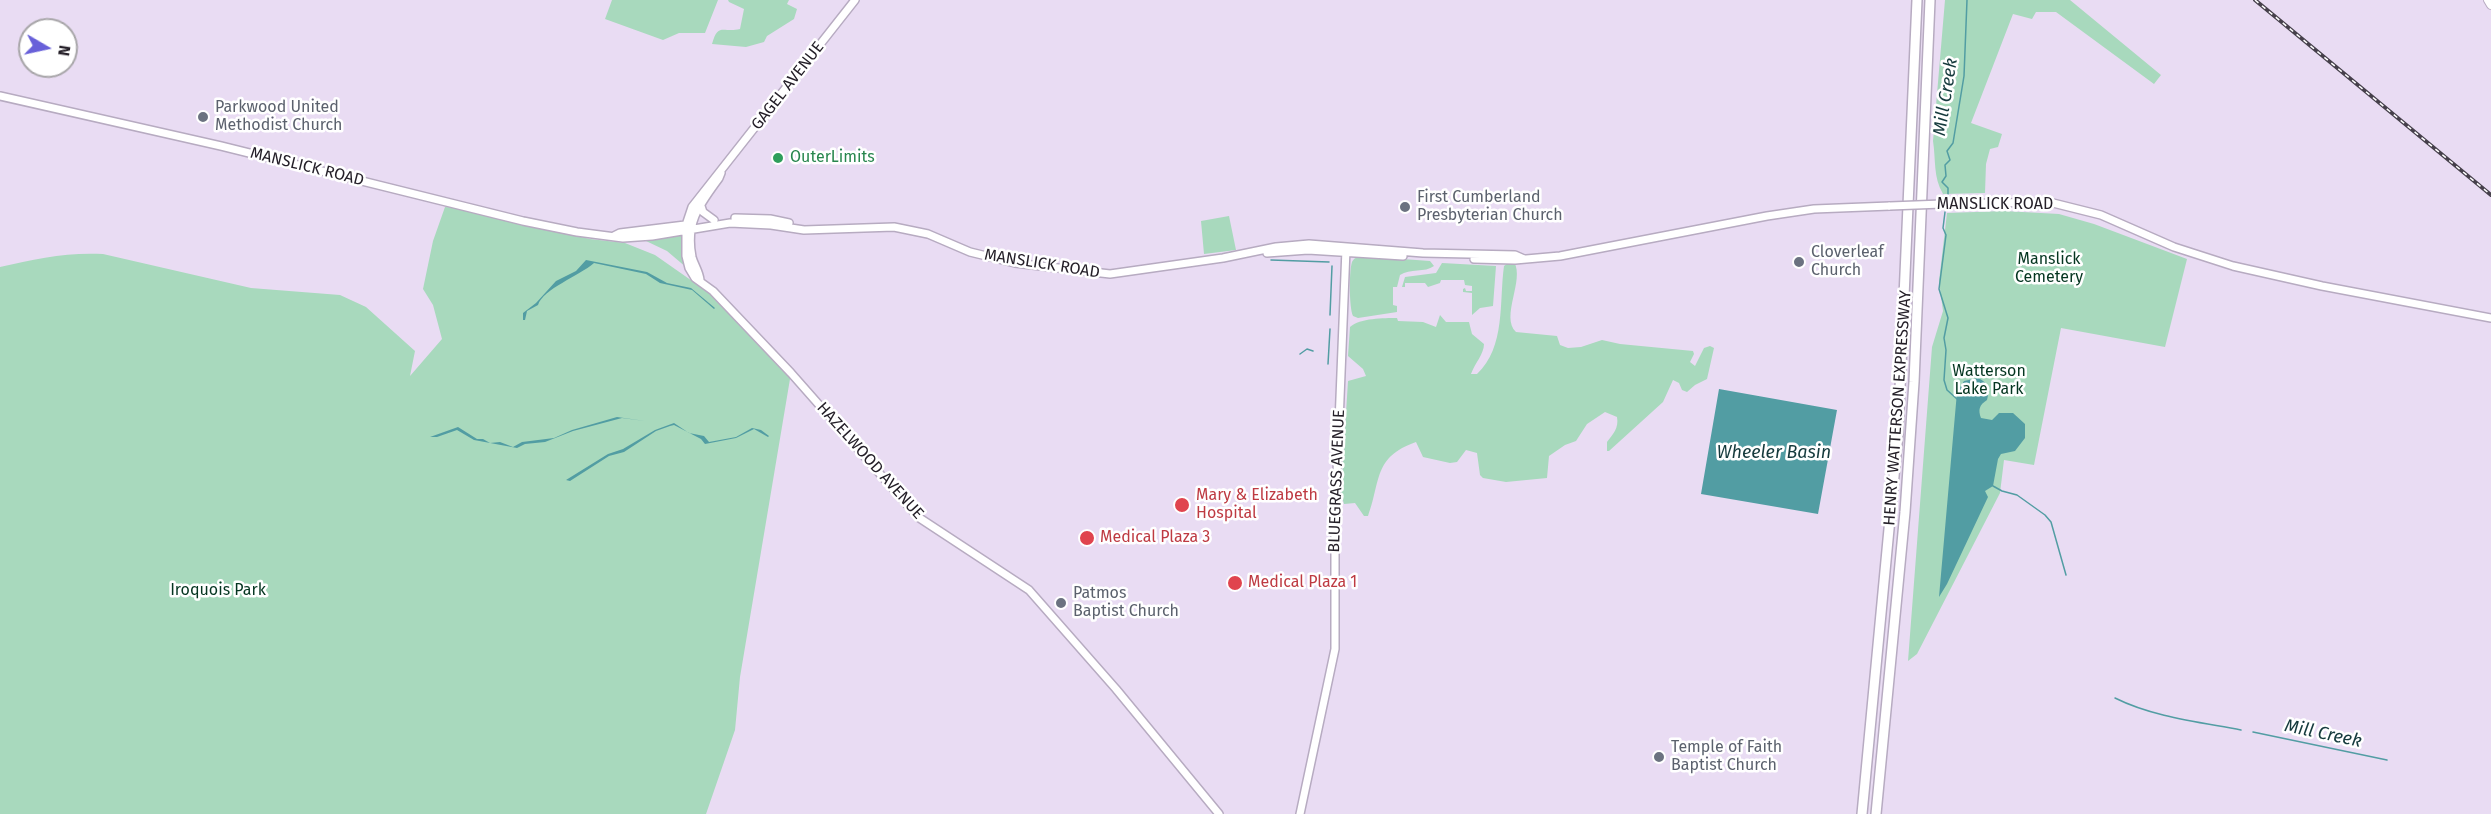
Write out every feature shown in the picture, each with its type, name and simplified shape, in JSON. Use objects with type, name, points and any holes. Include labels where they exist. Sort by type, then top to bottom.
[{"type":"highway","name":"HENRY WATTERSON EXPRESSWAY","points":[[1862,814],[1898,434],[1917,0]]},
{"type":"highway","name":"HENRY WATTERSON EXPRESSWAY","points":[[1876,814],[1905,512],[1914,382],[1930,0]]},
{"type":"main road","name":"GAGEL AVENUE","points":[[689,226],[698,198],[855,0]]},
{"type":"main road","points":[[2488,0],[2491,5]]},
{"type":"main road","name":"MANSLICK ROAD","points":[[0,96],[221,146],[523,221],[577,232],[614,236],[620,233],[730,221]]},
{"type":"main road","name":"GAGEL AVENUE","points":[[689,226],[700,202],[719,178],[721,171]]},
{"type":"main road","points":[[700,202],[703,212],[714,220]]},
{"type":"main road","name":"MANSLICK ROAD","points":[[689,226],[714,220],[812,229],[906,228],[928,234],[970,252],[999,260],[1097,274],[1125,273],[1239,255],[1308,250],[1346,249],[1436,258],[1515,260],[1560,256],[1814,209],[2049,202],[2101,215],[2174,247],[2233,266],[2322,286],[2491,318]]},
{"type":"main road","name":"HAZELWOOD AVENUE","points":[[689,226],[687,263],[691,273],[791,373],[918,517],[1029,590],[1116,689],[1219,814]]},
{"type":"main road","name":"BLUEGRASS AVENUE","points":[[1300,814],[1335,649],[1335,522],[1346,249]]},
{"type":"green space","points":[[612,0],[718,0],[705,33],[679,33],[663,40],[605,19]]},
{"type":"green space","points":[[728,0],[789,0],[787,4],[797,9],[794,19],[767,36],[764,42],[746,47],[712,44],[719,31],[740,29],[744,9]]},
{"type":"green space","points":[[1945,0],[2070,0],[2161,75],[2154,84],[2056,12],[2036,12],[2032,19],[2013,14],[1971,123],[2002,134],[1998,147],[1990,149],[1986,164],[1985,193],[1943,194],[1936,175],[1933,141]]},
{"type":"green space","name":"Iroquois Park","points":[[445,207],[470,208],[511,221],[590,239],[625,243],[655,255],[715,297],[791,373],[740,677],[735,730],[706,814],[0,814],[0,267],[64,255],[103,254],[251,288],[340,295],[366,307],[415,351],[410,376],[442,339],[433,305],[423,289],[433,241]]},
{"type":"green space","points":[[2004,211],[2059,214],[2094,224],[2187,259],[2165,347],[2061,328],[2034,465],[2004,460],[2000,493],[1917,654],[1908,661],[1932,347],[1943,311],[1939,281],[1947,213]]},
{"type":"green space","points":[[1229,216],[1236,250],[1204,254],[1201,221]]},
{"type":"green space","points":[[683,233],[687,268],[667,251],[646,241]]},
{"type":"green space","points":[[1360,256],[1430,261],[1434,266],[1400,275],[1397,287],[1393,287],[1393,305],[1397,306],[1397,312],[1358,318],[1353,316],[1350,281],[1352,262]]},
{"type":"green space","points":[[1514,262],[1517,278],[1510,317],[1516,332],[1557,336],[1560,345],[1568,348],[1581,347],[1602,340],[1620,344],[1693,351],[1690,362],[1695,366],[1704,348],[1710,346],[1714,348],[1707,379],[1687,392],[1673,380],[1663,402],[1609,451],[1607,451],[1607,442],[1616,428],[1617,417],[1605,412],[1587,424],[1576,441],[1565,445],[1549,456],[1547,478],[1506,482],[1483,478],[1480,475],[1477,453],[1466,450],[1457,462],[1450,463],[1423,457],[1416,442],[1402,448],[1385,463],[1368,516],[1364,516],[1355,503],[1344,504],[1341,494],[1348,381],[1366,376],[1363,369],[1348,356],[1350,327],[1366,320],[1397,318],[1398,321],[1423,322],[1436,327],[1440,315],[1446,322],[1469,322],[1472,334],[1484,344],[1483,351],[1471,374],[1477,374],[1493,351],[1497,337],[1504,266]]},
{"type":"green space","points":[[1442,263],[1496,266],[1493,306],[1480,308],[1472,315],[1472,293],[1463,292],[1463,289],[1472,291],[1472,286],[1465,285],[1464,280],[1441,280],[1440,283],[1428,287],[1425,283],[1405,283],[1405,287],[1402,287],[1405,277],[1436,273]]},
{"type":"water","points":[[586,260],[647,272],[667,283],[691,288],[715,308],[692,290],[660,283],[646,274],[594,263],[554,288],[541,299],[538,305],[527,311],[525,320],[523,320],[523,313],[536,303],[556,281],[576,271]]},
{"type":"water","points":[[1978,378],[1986,384],[1988,390],[1987,400],[1980,408],[1981,418],[1992,420],[1999,413],[2013,413],[2025,424],[2025,438],[2015,451],[2001,454],[1998,459],[1993,486],[1985,491],[1988,497],[1939,597],[1957,392],[1964,381]]},
{"type":"water","name":"Wheeler Basin","points":[[1719,389],[1837,410],[1818,514],[1701,494]]},
{"type":"water","points":[[617,417],[645,421],[622,418],[573,431],[545,442],[525,444],[517,448],[490,443],[500,442],[513,447],[522,442],[554,438],[572,430]]},
{"type":"water","points":[[674,423],[687,432],[674,425],[656,431],[624,452],[609,456],[570,481],[566,480],[608,454],[623,449],[655,430]]},
{"type":"water","points":[[458,427],[477,439],[490,443],[474,440],[457,430],[430,437]]},
{"type":"water","points":[[752,428],[761,430],[769,436],[754,429],[736,438],[705,444],[690,433],[704,436],[709,442],[736,437]]},
{"type":"waterway","name":"Mill Creek","points":[[1948,194],[1948,188],[1942,182],[1946,176],[1945,165],[1950,160],[1947,151],[1953,143],[1964,76],[1967,0]]},
{"type":"waterway","name":"Mill Creek","points":[[1945,212],[1943,228],[1946,235],[1939,289],[1948,318],[1944,338],[1946,350],[1944,380],[1947,390],[1957,399]]},
{"type":"waterway","points":[[1271,260],[1329,262]]},
{"type":"waterway","points":[[1330,315],[1332,266]]},
{"type":"waterway","points":[[1328,364],[1330,329]]},
{"type":"waterway","points":[[1300,354],[1307,349],[1313,351]]},
{"type":"waterway","name":"Mill Creek","points":[[1993,486],[2017,495],[2051,522],[2066,575]]},
{"type":"waterway","name":"Mill Creek","points":[[2115,698],[2160,714],[2241,730]]},
{"type":"waterway","name":"Mill Creek","points":[[2253,732],[2387,760]]},
{"type":"railway","points":[[2255,0],[2491,195]]},
{"type":"place","name":"Parkwood United Methodist Church","points":[[203,117]]},
{"type":"place","name":"OuterLimits","points":[[778,158]]},
{"type":"place","name":"First Cumberland Presbyterian Church","points":[[1405,207]]},
{"type":"place","name":"Cloverleaf Church","points":[[1799,262]]},
{"type":"place","name":"Mary & Elizabeth Hospital","points":[[1182,505]]},
{"type":"place","name":"Medical Plaza 3","points":[[1087,538]]},
{"type":"place","name":"Medical Plaza 1","points":[[1235,583]]},
{"type":"place","name":"Patmos Baptist Church","points":[[1061,603]]},
{"type":"place","name":"Temple of Faith Baptist Church","points":[[1659,757]]},
{"type":"park label","name":"Manslick Cemetery","points":[[2049,269]]},
{"type":"park label","name":"Watterson Lake Park","points":[[1989,381]]}]
